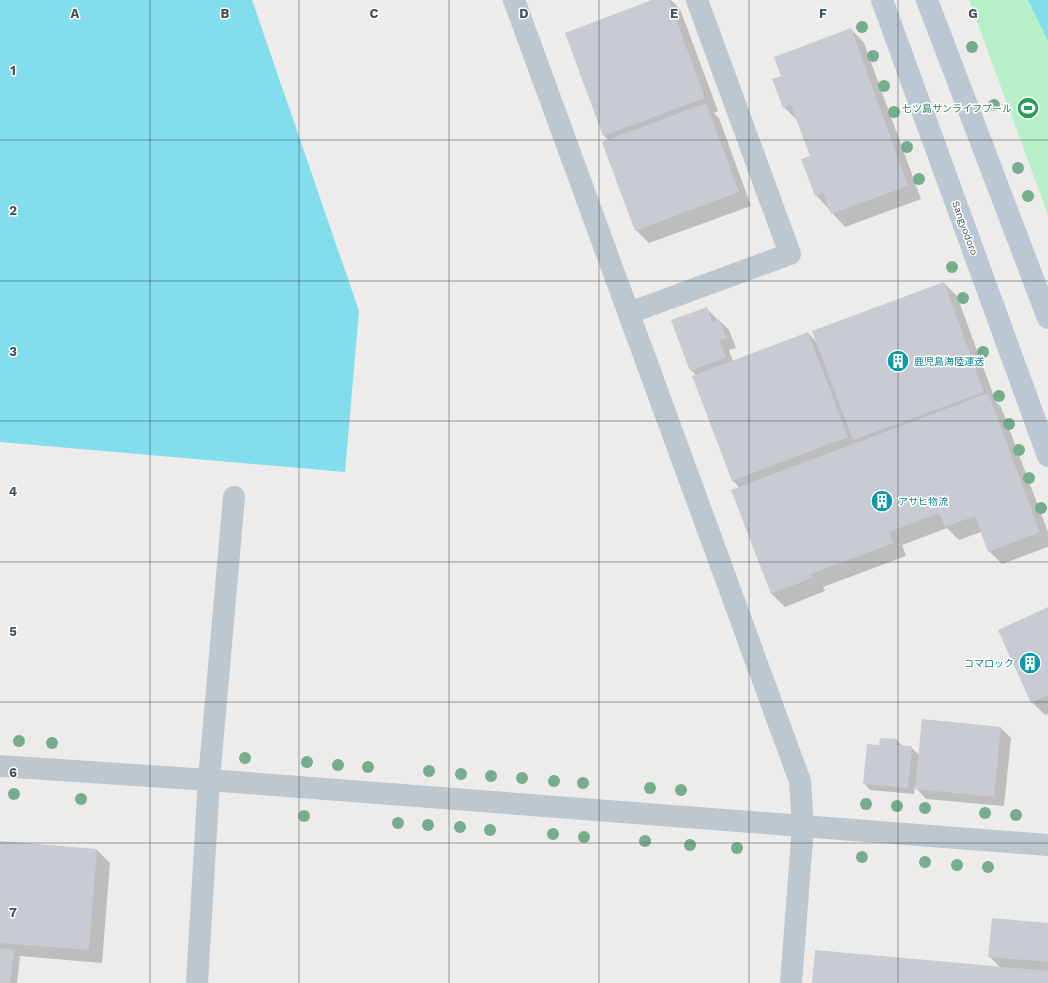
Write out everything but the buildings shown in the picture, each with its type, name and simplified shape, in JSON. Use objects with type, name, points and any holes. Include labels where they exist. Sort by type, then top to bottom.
[{"type":"main road","name":"Sangyodoro","points":[[882,0],[1048,456]]},
{"type":"main road","points":[[927,0],[1048,318]]},
{"type":"street","points":[[514,0],[800,781],[803,826],[791,983]]},
{"type":"street","points":[[629,313],[790,254],[697,0]]},
{"type":"street","points":[[197,983],[209,780],[234,497]]},
{"type":"street","points":[[0,766],[209,780],[1048,844]]},
{"type":"green space","name":"七ツ島サンライフプール","points":[[969,0],[1048,0],[1048,215]]},
{"type":"water","points":[[0,0],[252,0],[359,311],[345,472],[0,442]]},
{"type":"water","points":[[1028,0],[1048,0],[1048,41]]},
{"type":"place","name":"七ツ島サンライフプール","points":[[1028,108]]},
{"type":"place","name":"鹿児島海陸運送","points":[[898,361]]},
{"type":"place","name":"アサヒ物流","points":[[882,501]]},
{"type":"place","name":"コマロック","points":[[1030,663]]}]
